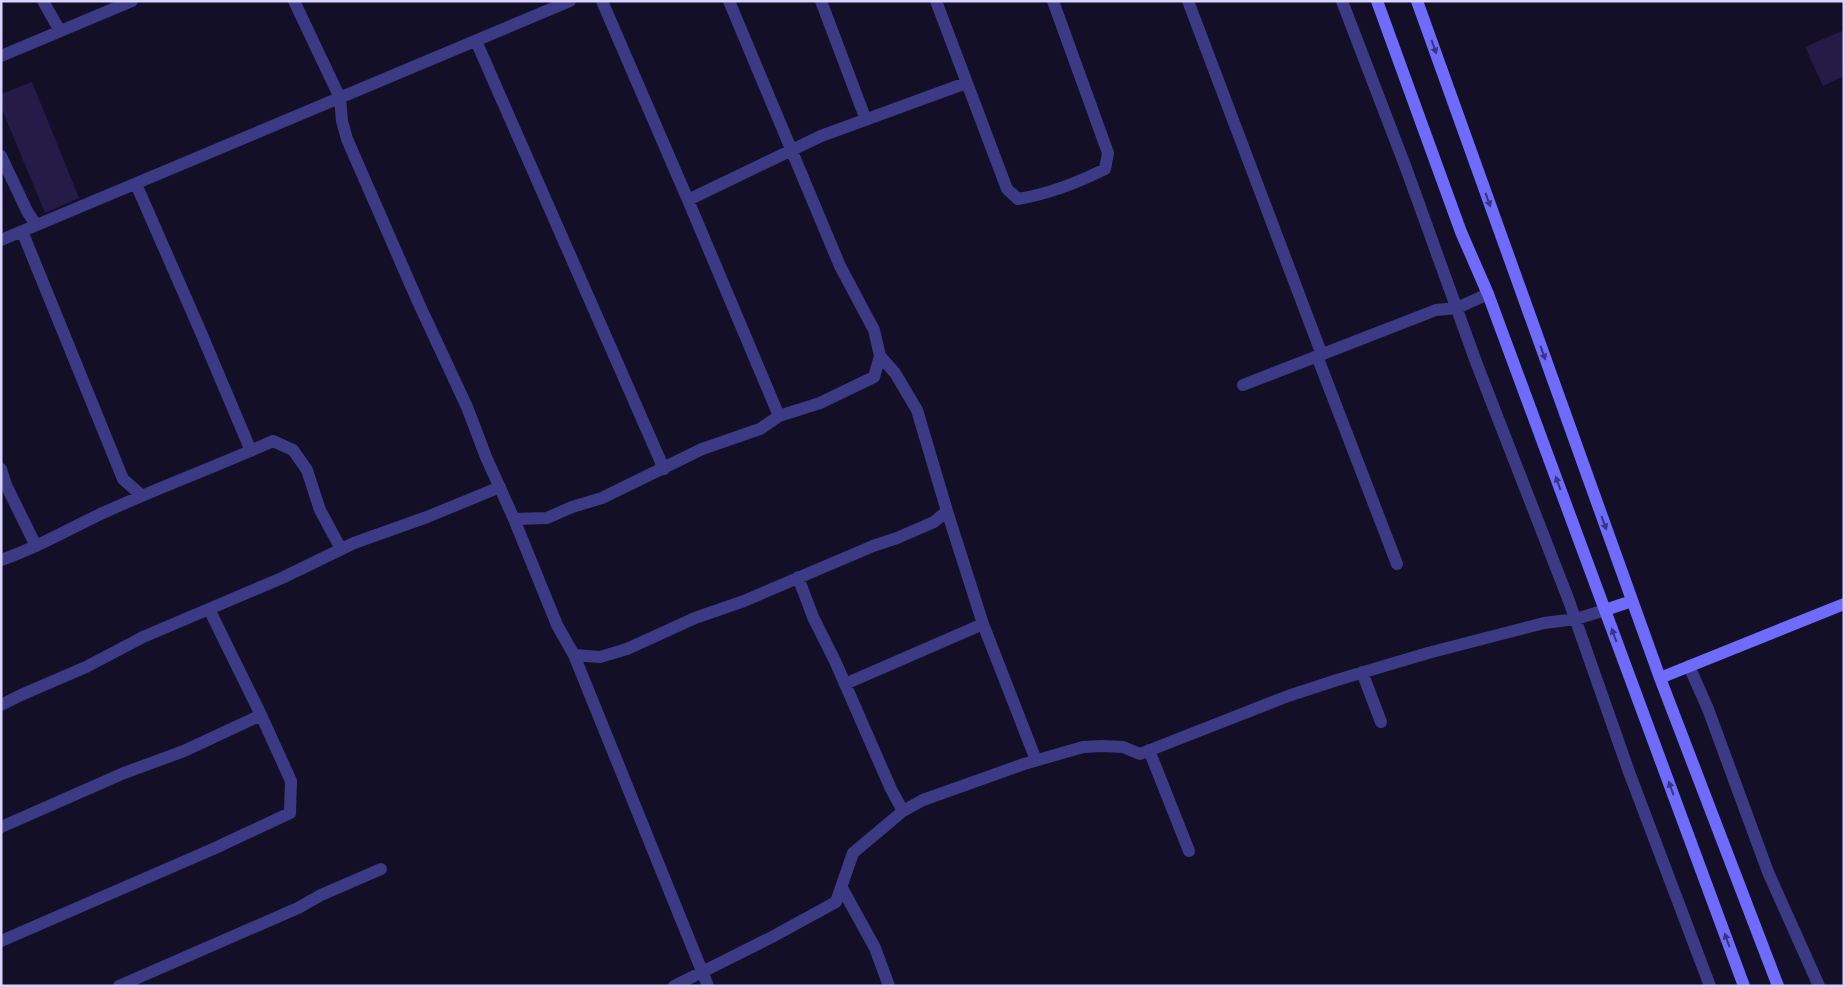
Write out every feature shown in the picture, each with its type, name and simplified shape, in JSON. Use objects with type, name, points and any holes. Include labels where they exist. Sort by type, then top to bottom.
[{"type":"street","points":[[43,1],[60,31]]},
{"type":"street","points":[[1,56],[132,1]]},
{"type":"street","points":[[294,1],[340,98],[342,121],[347,139],[419,304],[467,407],[486,457],[514,519],[557,625],[574,655],[708,986]]},
{"type":"street","points":[[1,240],[570,1]]},
{"type":"street","points":[[602,1],[779,416]]},
{"type":"street","points":[[729,1],[840,266],[874,330],[880,356],[895,374],[917,410],[983,624],[1036,760]]},
{"type":"street","points":[[821,1],[866,120]]},
{"type":"street","points":[[936,1],[1007,189],[1018,199],[1036,196],[1080,181],[1104,168],[1108,154],[1053,1]]},
{"type":"street","points":[[1188,1],[1397,564]]},
{"type":"street","points":[[1342,1],[1536,520],[1576,619],[1629,772],[1710,986]]},
{"type":"street","points":[[1377,1],[1461,232],[1488,294],[1744,986]]},
{"type":"street","points":[[1417,1],[1660,678],[1778,986]]},
{"type":"street","points":[[476,41],[664,469]]},
{"type":"street","points":[[688,200],[821,136],[966,83]]},
{"type":"street","points":[[1,156],[27,211],[36,225]]},
{"type":"street","points":[[136,184],[252,451]]},
{"type":"street","points":[[22,231],[95,408],[109,449],[123,479],[142,496]]},
{"type":"street","points":[[1243,385],[1436,310],[1457,308],[1488,294]]},
{"type":"street","points":[[514,519],[547,518],[572,507],[602,498],[702,449],[760,429],[779,416],[820,402],[874,377],[880,356]]},
{"type":"street","points":[[1,560],[36,546],[142,496],[273,441],[293,450],[307,470],[320,510],[340,549]]},
{"type":"street","points":[[1,469],[6,485],[36,546]]},
{"type":"street","points":[[1,705],[20,694],[86,667],[143,637],[282,578],[340,549],[500,488]]},
{"type":"street","points":[[574,655],[600,657],[627,649],[695,618],[744,602],[798,577],[912,532],[934,522],[947,511]]},
{"type":"street","points":[[798,577],[813,617],[891,789],[903,811]]},
{"type":"street","points":[[674,986],[772,937],[836,902],[853,853],[903,811],[923,800],[1036,760],[1083,748],[1102,746],[1123,747],[1140,754],[1288,696],[1362,672],[1544,623],[1576,619],[1632,601]]},
{"type":"street","points":[[1660,678],[1844,604]]},
{"type":"street","points":[[1,941],[213,849],[290,813],[291,781],[209,609]]},
{"type":"street","points":[[845,684],[983,624]]},
{"type":"street","points":[[1689,666],[1708,709],[1768,872],[1819,986]]},
{"type":"street","points":[[1362,672],[1381,722]]},
{"type":"street","points":[[1,828],[124,773],[184,751],[261,715]]},
{"type":"street","points":[[1149,750],[1189,851]]},
{"type":"street","points":[[119,986],[298,908],[381,869]]},
{"type":"street","points":[[842,888],[875,948],[889,986]]},
{"type":"building","points":[[1844,30],[1844,76],[1823,86],[1805,47]]},
{"type":"building","points":[[32,82],[79,198],[45,213],[1,107],[1,94]]}]
